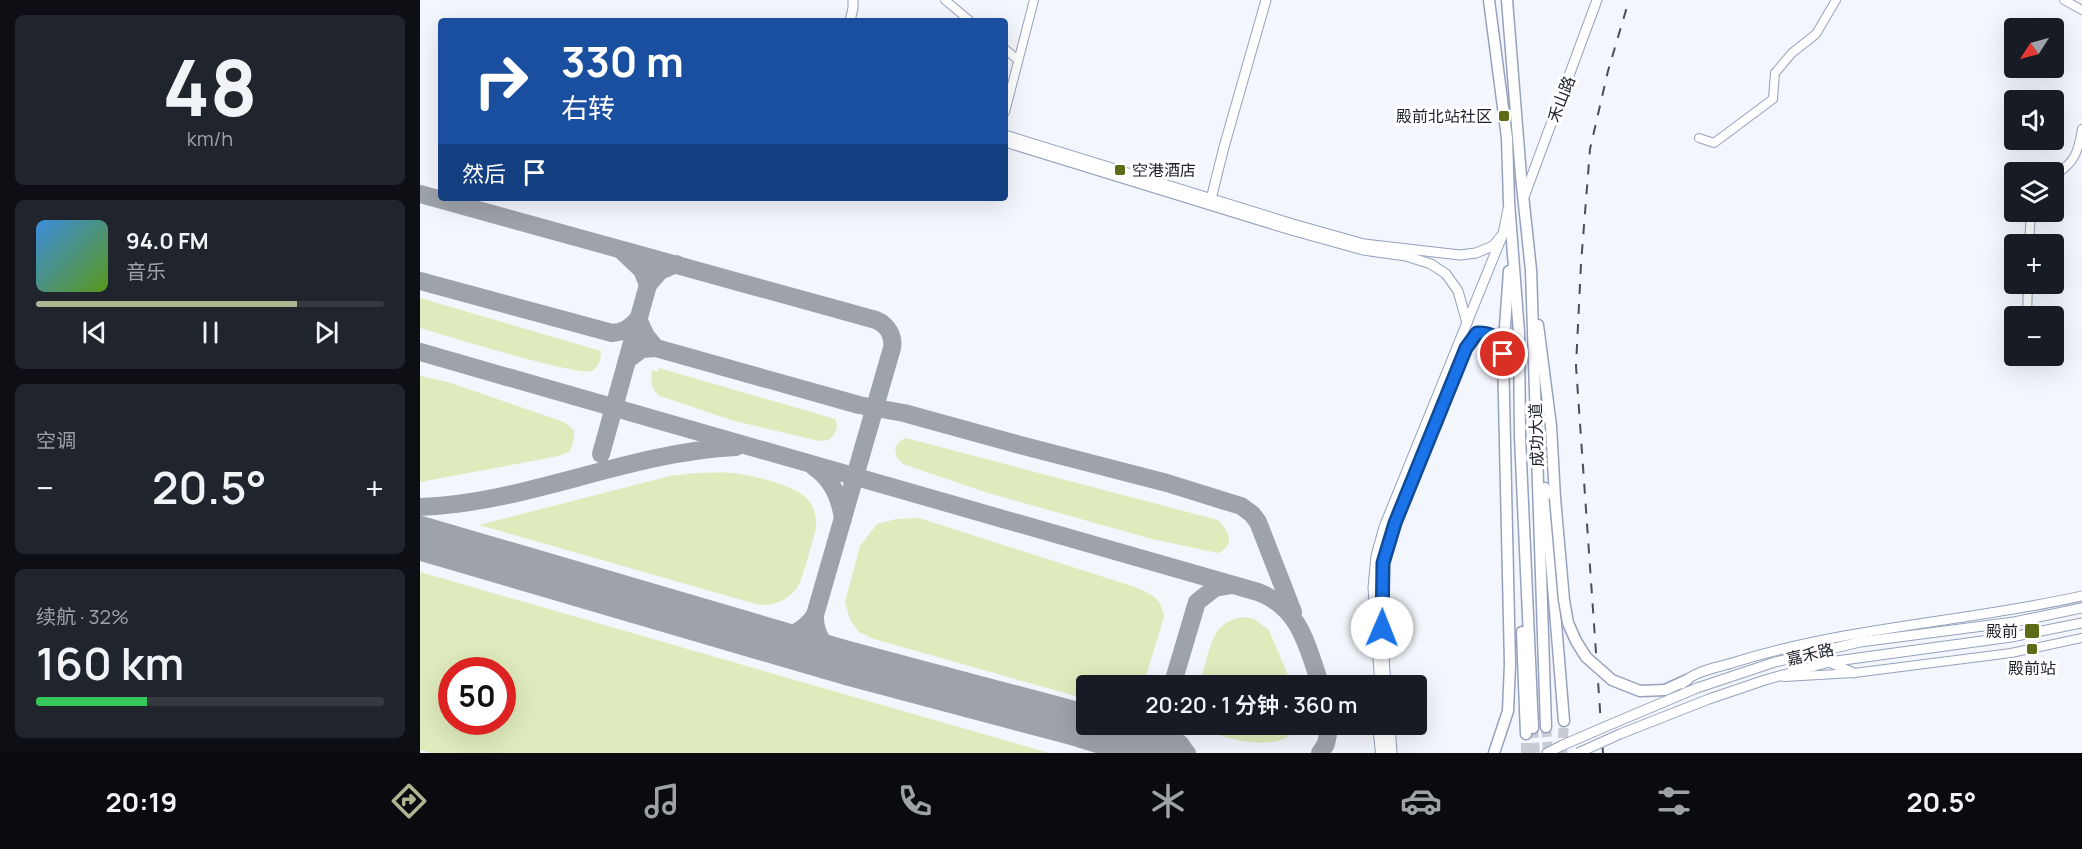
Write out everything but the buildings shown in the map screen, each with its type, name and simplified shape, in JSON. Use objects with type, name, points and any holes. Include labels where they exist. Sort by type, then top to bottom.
[{"type":"highway","name":"成功大道","points":[[1489,0],[1507,138],[1509,202],[1503,354],[1510,664],[1508,711],[1494,753]]},
{"type":"highway","name":"成功大道","points":[[1507,0],[1531,270],[1546,727]]},
{"type":"highway","name":"成功大道","points":[[1507,233],[1519,333],[1520,437],[1530,731]]},
{"type":"highway","points":[[1531,270],[1551,426],[1555,498],[1568,623],[1575,641],[1586,657],[1612,680],[1640,691],[1666,695],[1687,680]]},
{"type":"highway","points":[[1532,318],[1564,721]]},
{"type":"main road","points":[[851,18],[853,0]]},
{"type":"main road","points":[[1210,201],[1266,0]]},
{"type":"main road","name":"禾山路","points":[[1524,197],[1597,0]]},
{"type":"main road","points":[[1008,136],[1363,250],[1406,256],[1431,264],[1446,274],[1458,291],[1467,323]]},
{"type":"main road","points":[[1008,143],[1364,244],[1460,255],[1476,253],[1493,246],[1507,233]]},
{"type":"main road","points":[[1378,675],[1373,588],[1376,556],[1384,527],[1486,276],[1507,233]]},
{"type":"main road","points":[[1385,675],[1382,628],[1383,563],[1395,523],[1466,348],[1477,333],[1485,333],[1500,340],[1503,354]]},
{"type":"main road","points":[[1687,680],[1704,672],[1782,648],[1861,632],[2040,606],[2082,596]]},
{"type":"main road","name":"嘉禾路","points":[[1549,752],[1614,723],[1666,695],[1774,662],[1860,642],[2014,622],[2082,608]]},
{"type":"main road","name":"嘉禾路","points":[[1578,753],[1709,699],[1829,662],[2011,637],[2082,623]]},
{"type":"main road","points":[[1782,648],[1801,656]]},
{"type":"main road","points":[[1829,662],[1854,673]]},
{"type":"main road","points":[[1384,735],[1385,753]]},
{"type":"main road","points":[[1391,735],[1392,753]]},
{"type":"street","points":[[945,0],[966,18]]},
{"type":"street","points":[[1008,100],[1034,0]]},
{"type":"street","points":[[1699,138],[1714,143],[1773,99],[1775,73],[1792,53],[1816,34],[1836,0]]},
{"type":"street","points":[[2064,0],[2082,10]]},
{"type":"street","points":[[1008,52],[1018,60]]},
{"type":"street","points":[[2064,169],[2078,152],[2082,129]]},
{"type":"street","points":[[1773,678],[1854,673],[2011,653],[2082,638]]},
{"type":"street","points":[[1378,735],[1380,753]]},
{"type":"green space","points":[[420,298],[601,351],[599,363],[591,371],[581,371],[509,354],[420,328]]},
{"type":"green space","points":[[659,368],[835,419],[836,430],[829,440],[819,441],[731,420],[660,396],[654,390],[651,381],[652,370],[657,372]]},
{"type":"green space","points":[[420,376],[448,382],[564,422],[574,430],[574,440],[570,451],[559,456],[420,482]]},
{"type":"green space","points":[[906,438],[1218,520],[1228,533],[1229,542],[1224,550],[1218,553],[1152,539],[988,493],[903,464],[897,458],[895,448]]},
{"type":"green space","points":[[732,473],[751,476],[794,490],[809,501],[816,517],[815,532],[799,584],[789,596],[773,604],[756,604],[479,525],[670,476]]},
{"type":"green space","points":[[919,518],[1146,592],[1161,605],[1164,617],[1146,675],[1076,675],[1076,696],[874,639],[859,632],[850,620],[845,602],[860,546],[877,524],[896,519]]},
{"type":"green space","points":[[420,572],[1049,753],[432,753],[420,750]]},
{"type":"green space","points":[[1243,617],[1254,619],[1269,630],[1288,675],[1203,675],[1217,632],[1234,619]]},
{"type":"green space","points":[[1219,735],[1289,735],[1272,742],[1259,743]]},
{"type":"taxiway","points":[[420,194],[438,199]]},
{"type":"taxiway","points":[[445,201],[876,320],[887,328],[892,339],[892,348],[815,615]]},
{"type":"taxiway","points":[[623,252],[642,270],[648,285],[660,271],[676,264]]},
{"type":"taxiway","points":[[420,281],[612,333],[626,329],[638,319],[646,336],[656,348]]},
{"type":"taxiway","points":[[601,454],[648,285]]},
{"type":"taxiway","points":[[627,360],[642,349],[656,348],[859,405],[904,413],[1167,483],[1241,506],[1258,522],[1293,612]]},
{"type":"taxiway","points":[[420,352],[1258,592],[1272,599],[1293,618],[1306,643],[1317,675]]},
{"type":"taxiway","points":[[420,507],[500,497],[656,458],[736,447]]},
{"type":"taxiway","points":[[814,467],[826,477],[834,489],[843,519]]},
{"type":"taxiway","points":[[1175,675],[1197,602],[1215,588],[1232,585]]},
{"type":"taxiway","points":[[768,641],[794,633],[806,626],[815,615],[820,638],[834,655],[847,663]]},
{"type":"taxiway","points":[[1172,735],[1187,753]]},
{"type":"taxiway","points":[[1320,753],[1326,744],[1328,735]]},
{"type":"runway","points":[[420,538],[847,663],[1073,723],[1171,753]]},
{"type":"tunnel","points":[[1562,753],[1564,721]]},
{"type":"tunnel","points":[[1546,727],[1548,753]]},
{"type":"tunnel","points":[[1533,728],[1535,753]]},
{"type":"tunnel","points":[[1526,734],[1526,753]]},
{"type":"railway","points":[[1603,753],[1576,366],[1590,149],[1608,71],[1629,0]]},
{"type":"place","name":"殿前北站社区","points":[[1504,116]]},
{"type":"place","name":"空港酒店","points":[[1120,170]]},
{"type":"place","name":"殿前","points":[[2032,631]]},
{"type":"place","name":"殿前站","points":[[2032,649]]},
{"type":"route","points":[[1382,628],[1383,563],[1395,523],[1466,348],[1477,333],[1485,333],[1500,340],[1503,354]]}]
